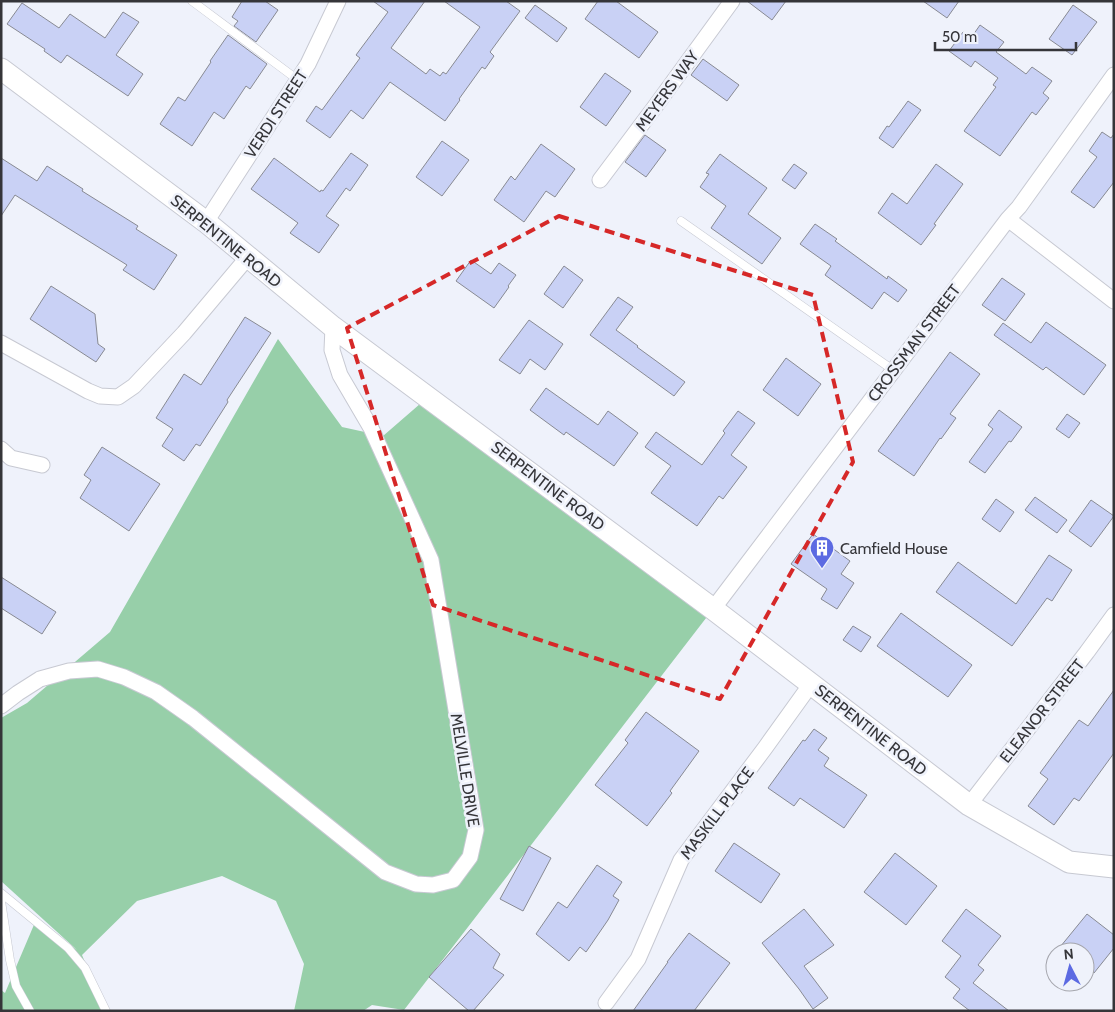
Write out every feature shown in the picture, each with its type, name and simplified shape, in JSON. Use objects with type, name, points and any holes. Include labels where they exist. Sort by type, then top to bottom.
[{"type":"street","name":"VERDI STREET","points":[[206,222],[308,64],[338,1]]},
{"type":"street","name":"MEYERS WAY","points":[[600,180],[658,104],[732,1]]},
{"type":"street","name":"SERPENTINE ROAD","points":[[1,69],[206,222],[333,327],[713,609],[969,805],[1069,862],[1114,867]]},
{"type":"street","name":"CROSSMAN STREET","points":[[713,609],[1008,219],[1019,208],[1114,75]]},
{"type":"street","points":[[1008,219],[1114,301]]},
{"type":"street","points":[[1,343],[88,391],[100,396],[118,397],[134,386],[184,333],[248,257]]},
{"type":"street","name":"MELVILLE DRIVE","points":[[1,706],[40,679],[70,671],[98,669],[124,677],[156,692],[193,718],[385,872],[416,884],[434,885],[452,880],[470,858],[476,830],[431,560],[372,428],[340,375],[332,350],[333,327]]},
{"type":"street","points":[[1,449],[11,458],[42,466]]},
{"type":"street","name":"ELEANOR STREET","points":[[969,805],[1114,615]]},
{"type":"street","name":"MASKILL PLACE","points":[[606,1003],[638,959],[680,860],[811,684]]},
{"type":"lane","points":[[192,1],[298,80]]},
{"type":"lane","points":[[681,221],[893,370]]},
{"type":"lane","points":[[1,892],[68,948],[85,968],[106,1011]]},
{"type":"lane","points":[[1,901],[16,986],[30,1011]]},
{"type":"highlighted area","points":[[559,216],[813,295],[853,462],[720,699],[433,605],[347,328]]},
{"type":"green space","points":[[278,339],[342,427],[383,436],[428,397],[713,609],[404,1010],[372,1005],[363,1011],[294,1011],[304,964],[276,901],[222,876],[137,901],[82,955],[105,1011],[1,1011],[1,990],[5,993],[36,920],[77,950],[1,881],[1,718],[27,703],[110,632]]},
{"type":"building","points":[[242,1],[265,1],[278,10],[256,42],[234,26],[238,21],[232,17]]},
{"type":"building","points":[[373,1],[425,1],[391,48],[426,74],[430,69],[440,76],[443,72],[446,74],[480,27],[444,1],[506,1],[520,11],[490,52],[494,56],[485,69],[482,67],[445,121],[390,82],[363,119],[351,110],[330,138],[306,121],[316,106],[322,110],[360,58],[356,55],[388,12]]},
{"type":"building","points":[[598,1],[616,1],[658,32],[639,58],[585,19]]},
{"type":"building","points":[[747,1],[786,1],[772,20]]},
{"type":"building","points":[[923,1],[959,1],[947,18]]},
{"type":"building","points":[[22,3],[59,28],[70,14],[105,38],[123,12],[139,22],[116,55],[143,74],[128,96],[67,55],[61,63],[44,51],[45,49],[7,24]]},
{"type":"building","points":[[535,5],[567,28],[557,42],[525,18]]},
{"type":"building","points":[[1073,5],[1097,22],[1072,55],[1049,39]]},
{"type":"building","points":[[980,25],[1004,42],[996,52],[1026,74],[1032,67],[1052,81],[1043,93],[1049,98],[1036,115],[1032,112],[1000,156],[964,131],[996,87],[993,85],[998,78],[975,61],[971,67],[949,51],[963,32],[971,38]]},
{"type":"building","points":[[228,35],[267,64],[250,89],[246,86],[224,119],[214,112],[192,146],[160,124],[178,97],[185,101]]},
{"type":"building","points":[[703,59],[739,85],[727,101],[691,75]]},
{"type":"building","points":[[605,73],[631,91],[606,126],[580,107]]},
{"type":"building","points":[[908,101],[921,110],[893,148],[879,138]]},
{"type":"building","points":[[1102,132],[1111,138],[1114,134],[1114,182],[1094,208],[1071,192],[1097,157],[1089,151]]},
{"type":"building","points":[[645,135],[666,150],[646,177],[625,162]]},
{"type":"building","points":[[442,141],[469,160],[442,196],[416,177]]},
{"type":"building","points":[[541,144],[575,169],[555,197],[546,191],[524,222],[494,200],[511,176],[515,180]]},
{"type":"building","points":[[351,153],[368,165],[350,191],[346,188],[326,216],[339,225],[319,253],[290,233],[298,223],[251,189],[274,158],[320,192],[321,190],[323,191]]},
{"type":"building","points":[[720,154],[767,188],[748,214],[781,238],[762,264],[711,228],[726,206],[700,187],[709,174],[706,173]]},
{"type":"building","points":[[1,158],[37,181],[47,166],[83,189],[82,191],[138,226],[136,229],[177,255],[154,290],[123,270],[127,265],[15,195],[1,216]]},
{"type":"building","points":[[794,164],[807,173],[795,189],[782,180]]},
{"type":"building","points":[[936,164],[963,184],[921,245],[878,213],[892,193],[907,204]]},
{"type":"building","points":[[815,224],[887,279],[888,276],[907,290],[898,302],[884,292],[872,309],[825,275],[831,266],[800,244]]},
{"type":"building","points":[[471,260],[491,274],[499,263],[516,275],[494,308],[456,281]]},
{"type":"building","points":[[564,266],[583,280],[563,308],[544,294]]},
{"type":"building","points":[[1002,278],[1025,294],[1005,321],[982,305]]},
{"type":"building","points":[[51,286],[95,314],[98,344],[105,349],[96,362],[30,319]]},
{"type":"building","points":[[618,297],[633,307],[616,330],[685,382],[674,396],[590,335]]},
{"type":"building","points":[[245,317],[271,333],[227,400],[228,402],[200,446],[196,444],[184,461],[162,446],[173,429],[156,418],[184,374],[201,385]]},
{"type":"building","points":[[529,320],[563,344],[545,370],[530,359],[520,374],[499,360]]},
{"type":"building","points":[[1046,322],[1106,365],[1084,395],[1046,367],[1043,370],[994,335],[1003,323],[1031,343]]},
{"type":"building","points":[[950,352],[980,374],[950,414],[956,418],[914,476],[878,451]]},
{"type":"building","points":[[786,358],[821,384],[798,416],[763,390]]},
{"type":"building","points":[[546,388],[598,425],[608,411],[638,433],[614,466],[566,432],[564,435],[530,410]]},
{"type":"building","points":[[999,410],[1022,427],[985,473],[969,462],[993,429],[988,425]]},
{"type":"building","points":[[738,411],[755,423],[731,455],[747,467],[723,499],[719,496],[697,526],[651,493],[671,466],[645,447],[656,432],[702,465]]},
{"type":"building","points":[[1067,414],[1080,423],[1069,438],[1056,429]]},
{"type":"building","points":[[102,447],[160,484],[129,531],[80,498],[91,480],[84,475]]},
{"type":"building","points":[[1035,497],[1067,520],[1057,533],[1025,510]]},
{"type":"building","points":[[996,499],[1014,512],[1000,532],[982,519]]},
{"type":"building","points":[[1091,500],[1114,516],[1091,547],[1069,531]]},
{"type":"building","name":"Camfield House","points":[[813,534],[850,561],[841,574],[854,583],[837,609],[821,599],[827,589],[791,564]]},
{"type":"building","points":[[1049,555],[1072,570],[1052,601],[1047,598],[1012,646],[936,592],[958,562],[1016,604]]},
{"type":"building","points":[[1,577],[56,612],[42,634],[1,608]]},
{"type":"building","points":[[901,613],[972,665],[948,697],[877,646]]},
{"type":"building","points":[[853,626],[871,637],[861,652],[843,640]]},
{"type":"building","points":[[1114,690],[1114,753],[1079,801],[1074,798],[1054,825],[1028,806],[1048,779],[1040,773],[1079,720],[1088,726]]},
{"type":"building","points":[[646,712],[699,751],[670,791],[672,793],[647,826],[595,785],[628,743],[625,740]]},
{"type":"building","points":[[814,729],[827,738],[818,750],[829,758],[824,766],[867,795],[844,828],[800,798],[794,806],[768,788],[803,740],[805,741]]},
{"type":"building","points":[[734,843],[780,874],[761,903],[715,871]]},
{"type":"building","points":[[529,846],[551,858],[523,911],[500,899]]},
{"type":"building","points":[[895,853],[937,886],[906,925],[864,892]]},
{"type":"building","points":[[597,865],[622,882],[613,896],[619,900],[586,952],[580,947],[569,961],[536,934],[558,902],[567,908]]},
{"type":"building","points":[[804,909],[834,945],[804,966],[828,998],[813,1009],[762,943]]},
{"type":"building","points":[[966,909],[1001,936],[978,965],[984,970],[973,983],[1009,1011],[970,1011],[953,998],[960,989],[945,977],[961,956],[942,941]]},
{"type":"building","points":[[1087,914],[1114,935],[1114,948],[1095,972],[1095,942],[1064,942]]},
{"type":"building","points":[[471,929],[500,954],[493,968],[504,975],[473,1011],[469,1011],[429,977]]},
{"type":"building","points":[[689,933],[730,963],[694,1011],[633,1011],[667,962]]},
{"type":"place","name":"Camfield House","points":[[822,569]]}]
